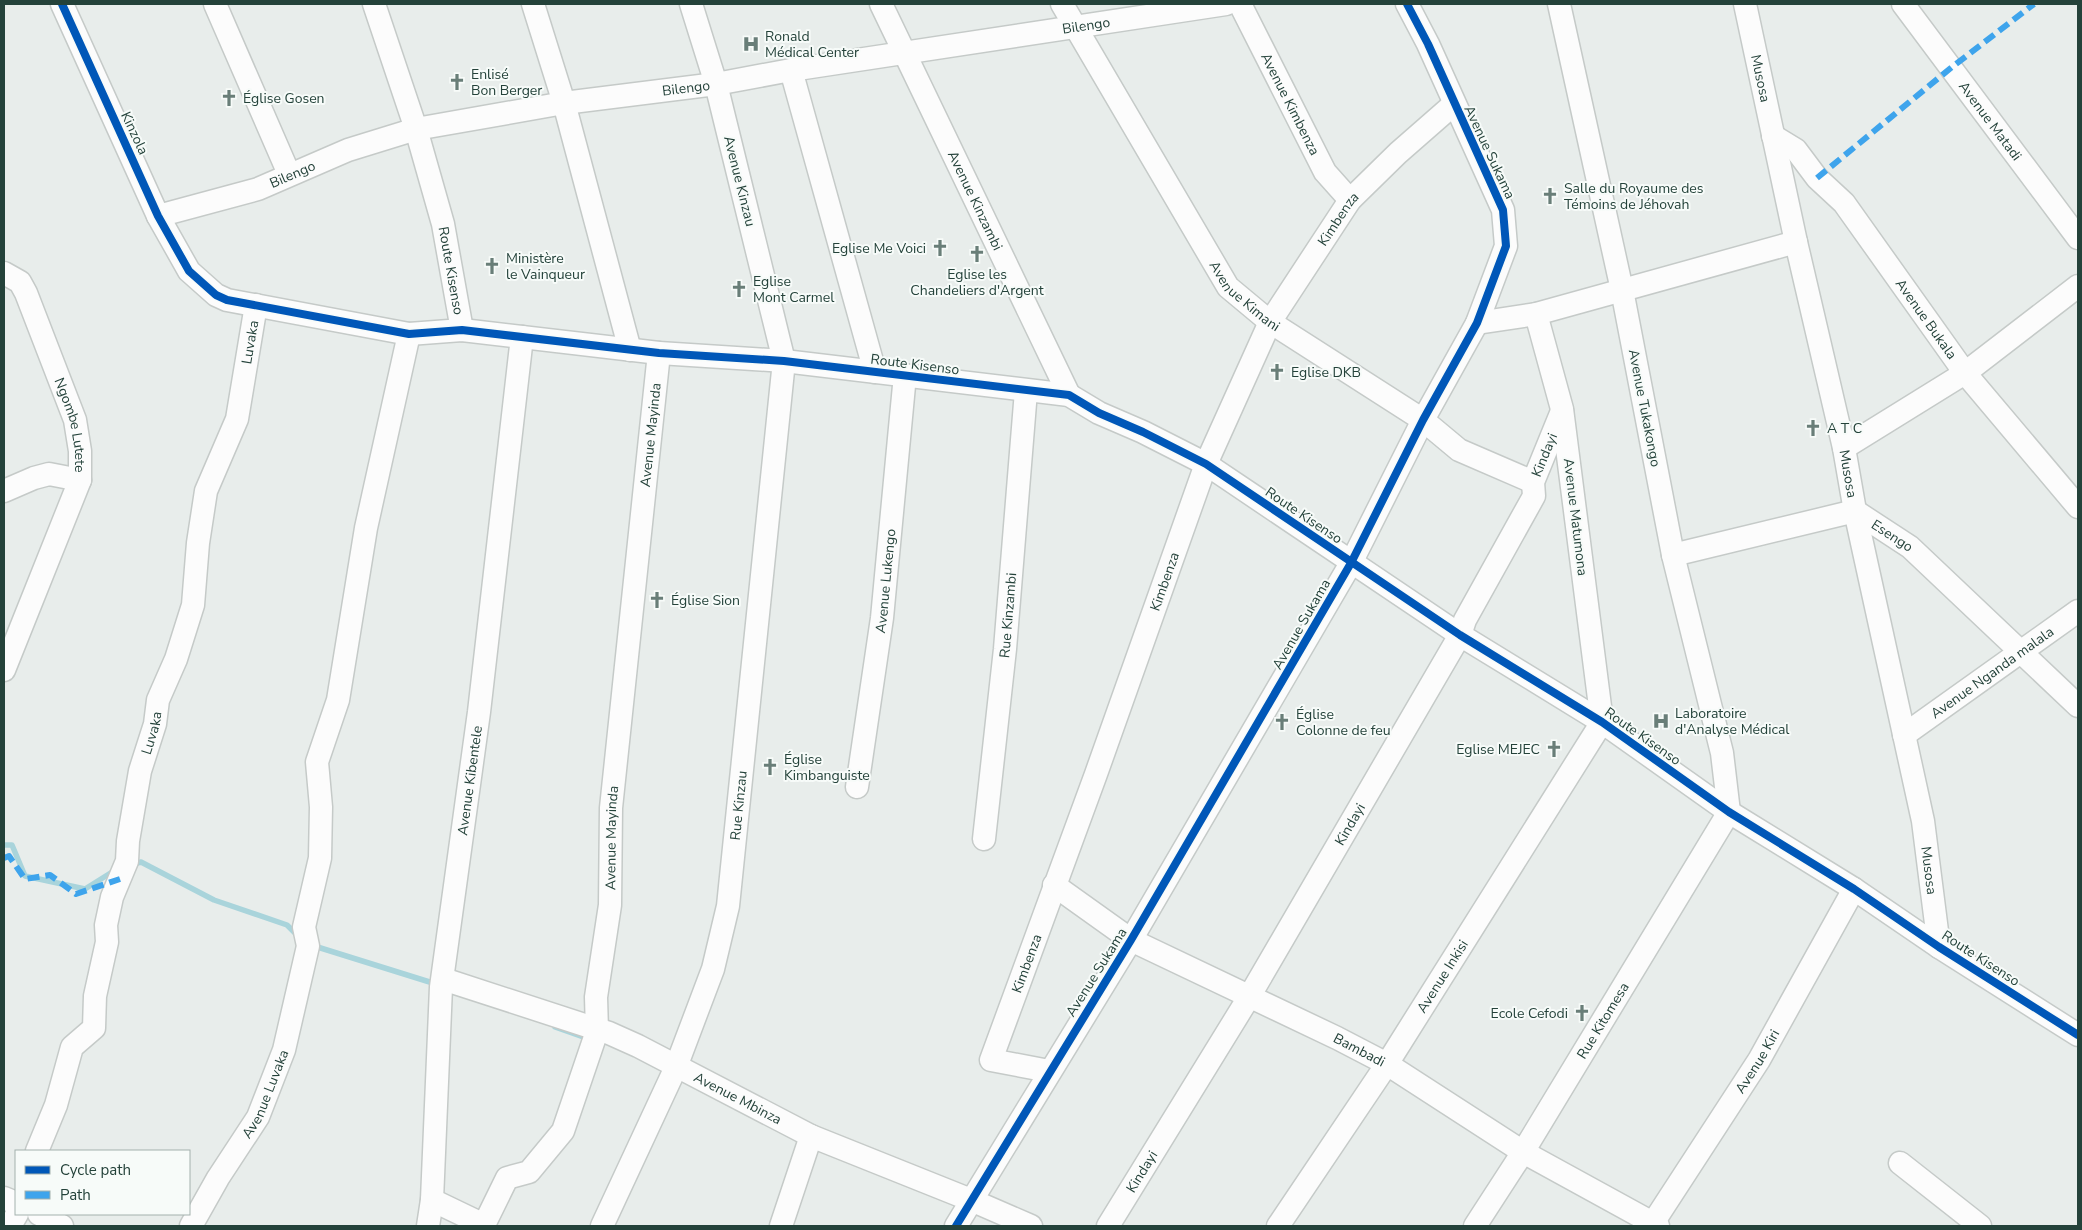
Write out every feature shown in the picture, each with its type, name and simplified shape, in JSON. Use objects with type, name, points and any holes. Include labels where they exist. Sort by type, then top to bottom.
[{"type":"street","name":"Kinzola","points":[[62,4],[158,216],[189,271],[216,295],[227,300],[409,334],[462,330]]},
{"type":"street","points":[[215,4],[289,174]]},
{"type":"street","name":"Route Kisenso","points":[[374,4],[416,129],[443,224],[462,330],[659,353],[784,361],[1069,395],[1099,414],[1142,432],[1206,464],[1460,635],[1602,722],[1729,812],[1854,889],[1939,947],[2078,1035]]},
{"type":"street","points":[[533,4],[564,104],[630,350]]},
{"type":"street","name":"Avenue Kinzau","points":[[690,4],[716,84],[784,361]]},
{"type":"street","name":"Avenue Kinzambi","points":[[881,4],[1069,395]]},
{"type":"street","name":"Avenue Kimani","points":[[1062,4],[1228,287],[1270,322],[1423,420],[1459,450],[1533,482]]},
{"type":"street","name":"Bilengo","points":[[158,216],[258,189],[348,150],[416,129],[564,104],[716,84],[791,70],[1226,4]]},
{"type":"street","name":"Avenue Kimbenza","points":[[1240,4],[1325,172],[1350,200]]},
{"type":"street","name":"Avenue Sukama","points":[[956,1226],[1049,1071],[1131,940],[1351,563],[1423,420],[1478,323],[1506,246],[1503,210],[1428,44],[1407,4]]},
{"type":"street","name":"Avenue Tukakongo","points":[[1559,4],[1622,290],[1673,555],[1722,753],[1729,812]]},
{"type":"street","name":"Musosa","points":[[1745,4],[1796,242],[1844,448],[1855,511],[1923,821],[1939,947]]},
{"type":"street","name":"Avenue Matadi","points":[[1903,4],[2078,238]]},
{"type":"street","points":[[791,70],[875,372]]},
{"type":"street","name":"Kimbenza","points":[[1049,1071],[991,1060],[1096,774],[1206,464],[1270,322],[1350,200],[1398,153],[1454,104]]},
{"type":"street","name":"Avenue Bukala","points":[[1774,136],[1796,150],[1817,178],[1844,203],[1965,373],[2078,507]]},
{"type":"street","points":[[1478,323],[1536,314],[1796,242]]},
{"type":"street","name":"Ngombe Lutete","points":[[4,273],[20,282],[26,293],[75,420],[80,450],[80,480],[4,670]]},
{"type":"street","points":[[1844,448],[1965,373],[2078,286]]},
{"type":"street","name":"Luvaka","points":[[37,1150],[56,1105],[72,1047],[94,1028],[96,996],[107,942],[106,925],[112,897],[127,851],[140,771],[155,724],[158,700],[176,660],[193,605],[198,543],[206,491],[237,419],[256,305]]},
{"type":"street","name":"Avenue Matumona","points":[[1536,314],[1562,409],[1602,722]]},
{"type":"street","name":"Avenue Luvaka","points":[[191,1226],[218,1178],[258,1117],[284,1050],[320,858],[322,808],[317,762],[338,700],[366,528],[409,334]]},
{"type":"street","name":"Avenue Kibentele","points":[[428,1226],[432,1200],[443,976],[479,712],[522,337]]},
{"type":"street","name":"Avenue Mayinda","points":[[432,1200],[484,1225],[507,1178],[530,1172],[563,1131],[598,1031],[596,997],[610,906],[611,808],[659,353]]},
{"type":"street","name":"Rue Kinzau","points":[[602,1226],[676,1067],[713,969],[728,906],[784,361]]},
{"type":"street","name":"Avenue Lukengo","points":[[857,787],[882,618],[905,375]]},
{"type":"street","name":"Rue Kinzambi","points":[[984,839],[1005,649],[1026,391]]},
{"type":"street","name":"Kindayi","points":[[1108,1226],[1250,997],[1460,635],[1465,620],[1534,496],[1533,482],[1562,409]]},
{"type":"street","points":[[4,491],[34,478],[49,474],[80,480]]},
{"type":"street","points":[[1673,555],[1855,511]]},
{"type":"street","name":"Esengo","points":[[1855,511],[1910,547],[2078,706]]},
{"type":"street","name":"Avenue Nganda malala","points":[[1904,735],[2078,611]]},
{"type":"street","name":"Avenue Inkisi","points":[[1278,1226],[1387,1064],[1602,722]]},
{"type":"street","name":"Rue Kitomesa","points":[[1475,1226],[1523,1152],[1729,812]]},
{"type":"street","name":"Bambadi","points":[[1054,885],[1131,940],[1337,1038],[1387,1064],[1523,1152],[1654,1225]]},
{"type":"street","name":"Avenue Kiri","points":[[1654,1225],[1759,1060],[1854,889]]},
{"type":"street","name":"Avenue Mbinza","points":[[443,976],[598,1031],[609,1033],[638,1046],[811,1136],[1031,1226]]},
{"type":"street","points":[[781,1226],[811,1136]]},
{"type":"street","points":[[1900,1163],[1980,1226]]},
{"type":"street","points":[[10,1226],[16,1215]]},
{"type":"street","points":[[41,1215],[62,1226]]},
{"type":"waterway","points":[[4,845],[12,845],[25,876],[85,889],[117,869]]},
{"type":"waterway","points":[[130,865],[141,862],[214,900],[287,925],[298,936]]},
{"type":"waterway","points":[[311,945],[436,984]]},
{"type":"waterway","points":[[555,1027],[589,1039]]},
{"type":"marked path","points":[[1817,178],[1952,67],[2034,4]]},
{"type":"marked path","points":[[4,858],[9,856],[25,879],[50,875],[76,894],[120,879]]},
{"type":"cycle path","points":[[62,4],[158,216],[189,271],[216,295],[227,300],[409,334],[462,330],[659,353],[784,361],[1069,395],[1099,413],[1143,432],[1206,464],[1460,635],[1602,722],[1729,812],[1854,889],[1939,947],[2078,1035]]},
{"type":"cycle path","points":[[956,1226],[1131,940],[1351,563],[1423,420],[1477,323],[1506,246],[1503,210],[1428,44],[1407,4]]},
{"type":"place","name":"Ronald Médical Center","points":[[751,44]]},
{"type":"place","name":"Enlisé Bon Berger","points":[[457,82]]},
{"type":"place","name":"Église Gosen","points":[[229,98]]},
{"type":"place","name":"Salle du Royaume des Témoins de Jéhovah","points":[[1550,196]]},
{"type":"place","name":"Eglise Me Voici","points":[[940,248]]},
{"type":"place","name":"Eglise les Chandeliers d'Argent","points":[[977,254]]},
{"type":"place","name":"Ministère le Vainqueur","points":[[492,266]]},
{"type":"place","name":"Eglise Mont Carmel","points":[[739,289]]},
{"type":"place","name":"Eglise DKB","points":[[1277,372]]},
{"type":"place","name":"A T C","points":[[1813,428]]},
{"type":"place","name":"Église Sion","points":[[657,600]]},
{"type":"place","name":"Laboratoire d'Analyse Médical","points":[[1661,721]]},
{"type":"place","name":"Église Colonne de feu","points":[[1282,722]]},
{"type":"place","name":"Eglise MEJEC","points":[[1554,749]]},
{"type":"place","name":"Église Kimbanguiste","points":[[770,767]]},
{"type":"place","name":"Ecole Cefodi","points":[[1582,1013]]}]
